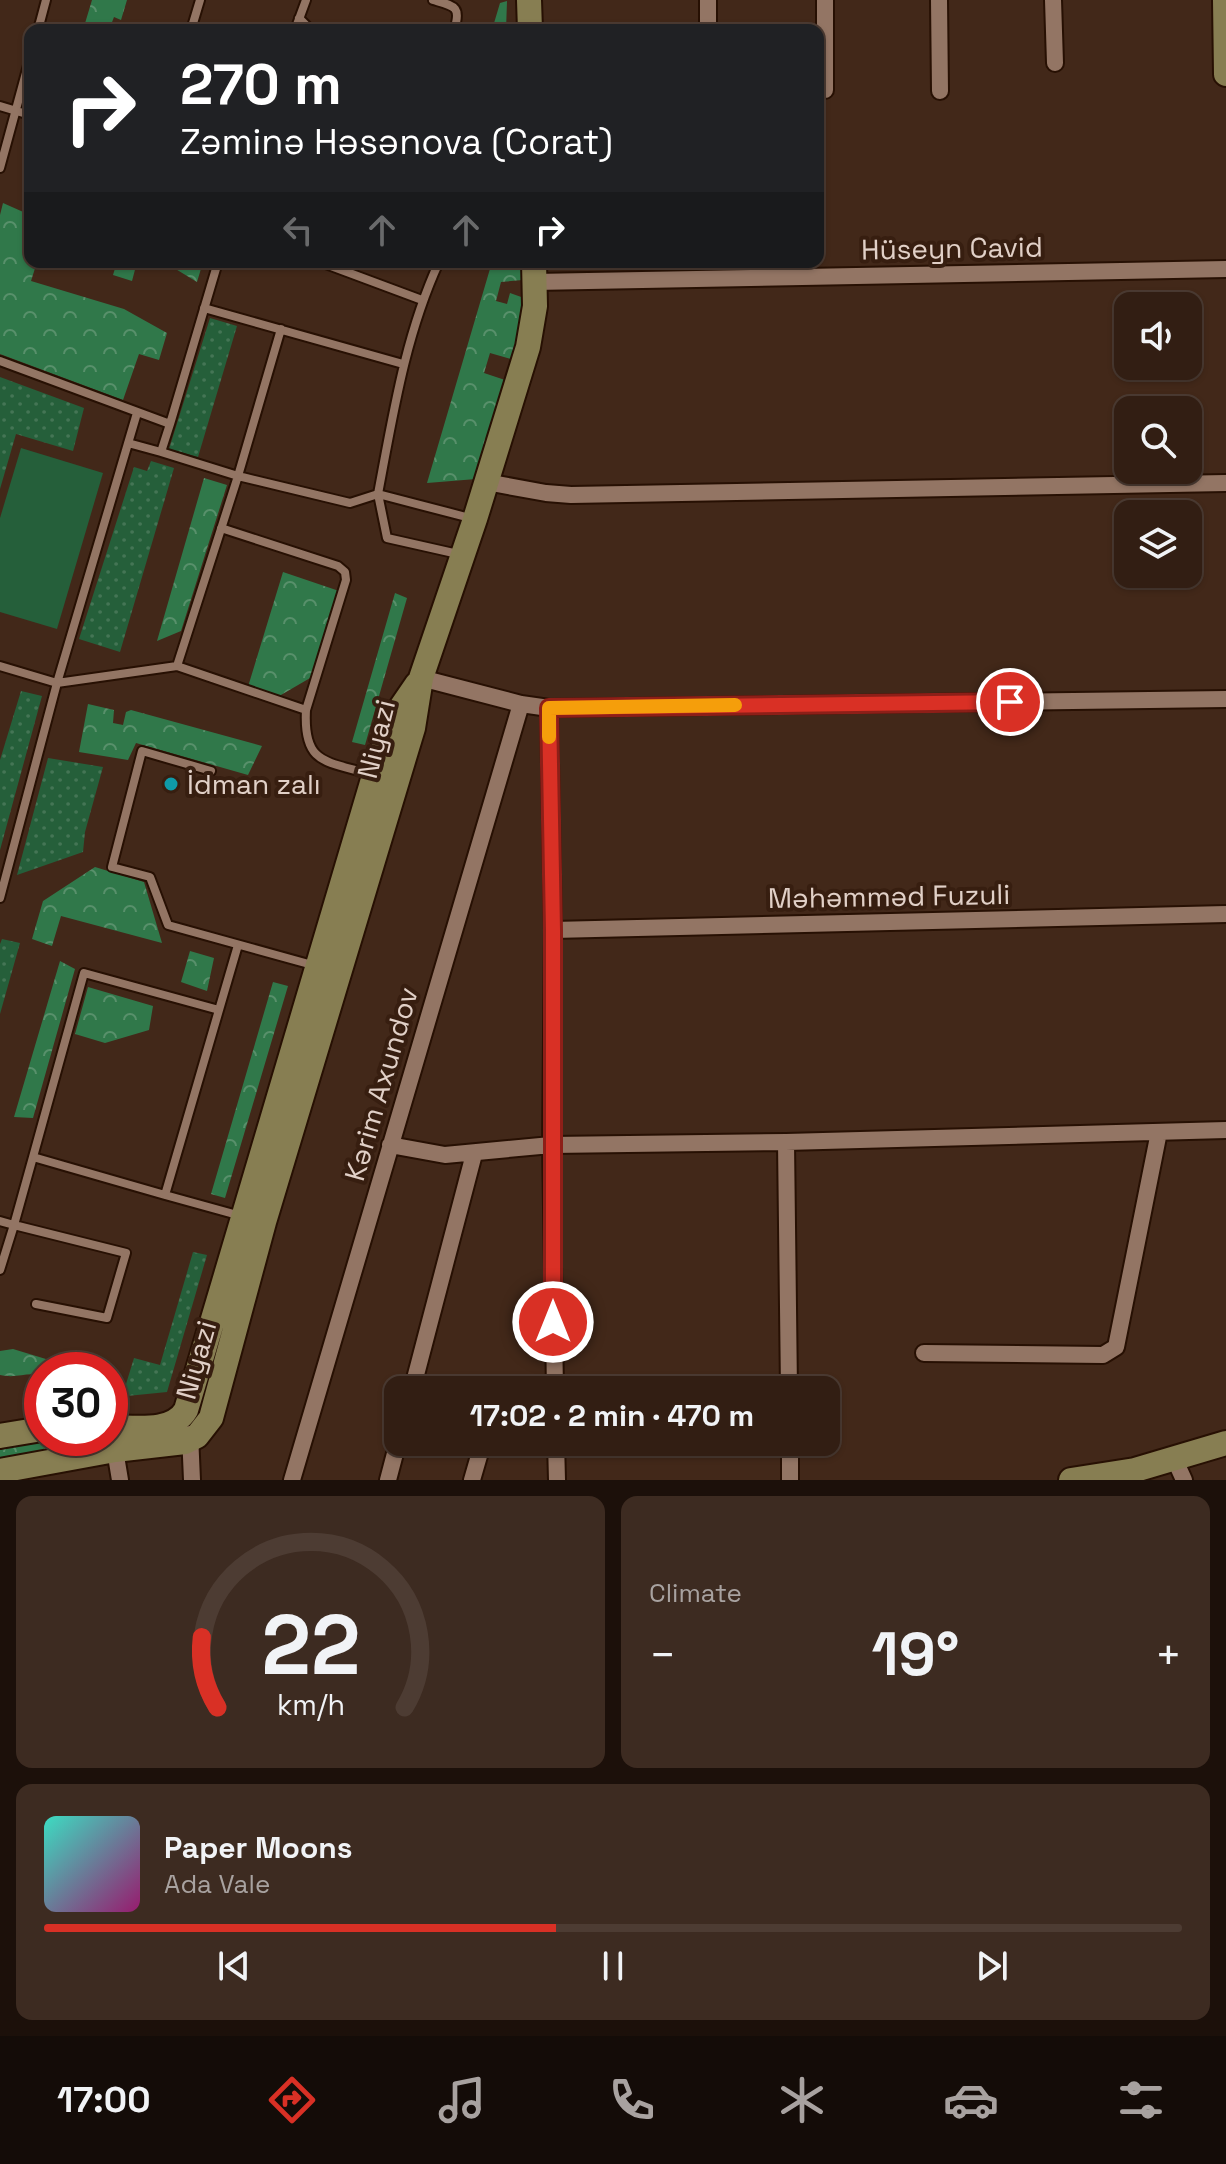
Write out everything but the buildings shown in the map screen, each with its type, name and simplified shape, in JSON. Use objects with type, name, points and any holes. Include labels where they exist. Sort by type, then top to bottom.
[{"type":"main road","points":[[529,0],[530,24]]},
{"type":"main road","points":[[1225,0],[1226,74]]},
{"type":"main road","points":[[421,678],[475,519],[531,336],[535,306],[534,272]]},
{"type":"main road","name":"Niyazi","points":[[328,969],[374,776],[393,719],[421,678]]},
{"type":"main road","name":"Niyazi","points":[[128,1435],[164,1425],[183,1416],[253,1220],[328,969],[413,728],[421,678]]},
{"type":"main road","name":"Niyazi","points":[[128,1439],[191,1440],[208,1424],[215,1408],[253,1220]]},
{"type":"main road","points":[[0,1436],[24,1432]]},
{"type":"main road","points":[[1071,1480],[1179,1470],[1226,1443]]},
{"type":"main road","name":"Niyazi","points":[[0,1471],[52,1456]]},
{"type":"street","points":[[708,0],[708,24]]},
{"type":"street","points":[[825,0],[825,90]]},
{"type":"street","points":[[939,0],[940,91]]},
{"type":"street","points":[[1053,0],[1055,63]]},
{"type":"street","name":"Hüseyn Cavid","points":[[534,272],[1226,269]]},
{"type":"street","points":[[486,482],[571,495],[1226,483]]},
{"type":"street","points":[[421,678],[521,704],[549,708],[1226,699]]},
{"type":"street","name":"Kərim Axundov","points":[[292,1480],[521,704]]},
{"type":"street","points":[[549,708],[555,1376]]},
{"type":"street","name":"Məhəmməd Fuzuli","points":[[553,930],[1226,914]]},
{"type":"street","points":[[390,1145],[445,1155],[551,1145],[1226,1130]]},
{"type":"street","points":[[924,1353],[1103,1355],[1116,1347],[1159,1132]]},
{"type":"street","points":[[786,1142],[789,1376]]},
{"type":"street","points":[[416,1376],[474,1154]]},
{"type":"street","points":[[183,1416],[191,1440],[192,1480]]},
{"type":"street","points":[[115,1456],[120,1480]]},
{"type":"street","points":[[388,1480],[394,1456]]},
{"type":"street","points":[[472,1480],[479,1456]]},
{"type":"street","points":[[556,1456],[557,1480]]},
{"type":"street","points":[[790,1456],[790,1480]]},
{"type":"lane","points":[[40,24],[46,0]]},
{"type":"lane","points":[[193,24],[200,0]]},
{"type":"lane","points":[[297,24],[306,0]]},
{"type":"lane","points":[[433,0],[452,5],[457,11],[456,24]]},
{"type":"lane","points":[[299,18],[305,24]]},
{"type":"lane","points":[[0,168],[24,79]]},
{"type":"lane","points":[[0,106],[24,113]]},
{"type":"lane","points":[[161,452],[216,268]]},
{"type":"lane","points":[[336,268],[422,300]]},
{"type":"lane","points":[[436,268],[422,300],[403,364],[378,494],[387,538],[463,555]]},
{"type":"lane","points":[[204,308],[403,364]]},
{"type":"lane","points":[[177,666],[281,329]]},
{"type":"lane","points":[[0,361],[170,424]]},
{"type":"lane","points":[[0,898],[57,683],[137,413]]},
{"type":"lane","points":[[128,443],[238,476],[350,503],[378,494],[475,519]]},
{"type":"lane","points":[[221,528],[338,566],[345,572],[346,580],[306,710],[305,734],[311,749],[322,759],[374,776]]},
{"type":"lane","points":[[0,666],[57,683],[177,666],[306,710]]},
{"type":"lane","points":[[211,771],[142,751],[112,867],[150,877],[168,925],[328,969]]},
{"type":"lane","points":[[165,1195],[238,945]]},
{"type":"lane","points":[[0,1270],[84,973],[219,1010]]},
{"type":"lane","points":[[33,1157],[253,1220]]},
{"type":"lane","points":[[0,1221],[126,1253],[107,1318],[36,1304]]},
{"type":"green space","points":[[92,0],[127,0],[121,20],[114,17],[111,24],[85,24]]},
{"type":"green space","points":[[507,1],[506,24],[494,24],[500,3]]},
{"type":"green space","points":[[3,203],[24,212],[24,268],[35,268],[31,281],[124,309],[167,333],[159,360],[139,354],[123,400],[0,354],[0,215]]},
{"type":"green space","points":[[115,268],[135,268],[132,281],[113,275]]},
{"type":"green space","points":[[174,268],[201,268],[197,282]]},
{"type":"green space","points":[[490,268],[522,268],[523,280],[501,282],[496,301],[507,304],[510,293],[524,298],[522,325],[511,359],[490,353],[484,373],[505,380],[476,479],[427,483]]},
{"type":"green space","points":[[210,318],[237,326],[198,457],[169,449]]},
{"type":"green space","points":[[0,377],[84,408],[73,451],[16,434],[0,489]]},
{"type":"green space","points":[[21,448],[103,473],[57,629],[0,612],[0,518]]},
{"type":"green space","points":[[151,461],[174,468],[120,652],[79,639],[134,467],[147,471]]},
{"type":"green space","points":[[204,478],[227,485],[181,631],[157,641]]},
{"type":"green space","points":[[283,572],[342,592],[317,674],[274,699],[247,690]]},
{"type":"green space","points":[[395,593],[407,598],[365,745],[352,742]]},
{"type":"green space","points":[[21,691],[42,696],[0,850],[0,760]]},
{"type":"green space","points":[[88,704],[114,710],[113,723],[123,725],[126,712],[131,710],[262,746],[248,775],[136,743],[128,760],[79,752]]},
{"type":"green space","points":[[48,758],[103,767],[85,832],[83,852],[17,875]]},
{"type":"green space","points":[[95,867],[144,882],[162,943],[61,916],[52,946],[32,939],[43,901]]},
{"type":"green space","points":[[2,939],[20,943],[0,1014],[0,944]]},
{"type":"green space","points":[[190,951],[214,958],[207,991],[181,982]]},
{"type":"green space","points":[[60,961],[75,969],[33,1118],[14,1117]]},
{"type":"green space","points":[[273,982],[288,986],[225,1198],[211,1194]]},
{"type":"green space","points":[[88,987],[153,1006],[149,1030],[105,1043],[75,1034]]},
{"type":"green space","points":[[193,1252],[207,1255],[167,1392],[128,1396],[128,1378],[134,1358],[160,1365]]},
{"type":"green space","points":[[13,1349],[24,1352],[24,1375],[0,1375],[0,1351]]},
{"type":"green space","points":[[24,1444],[24,1454],[0,1458],[0,1448]]},
{"type":"slow traffic","points":[[549,737],[549,708],[735,705]]},
{"type":"place","name":"İdman zalı","points":[[171,784]]},
{"type":"route","points":[[553,1322],[553,930],[549,708],[1010,702]]}]
